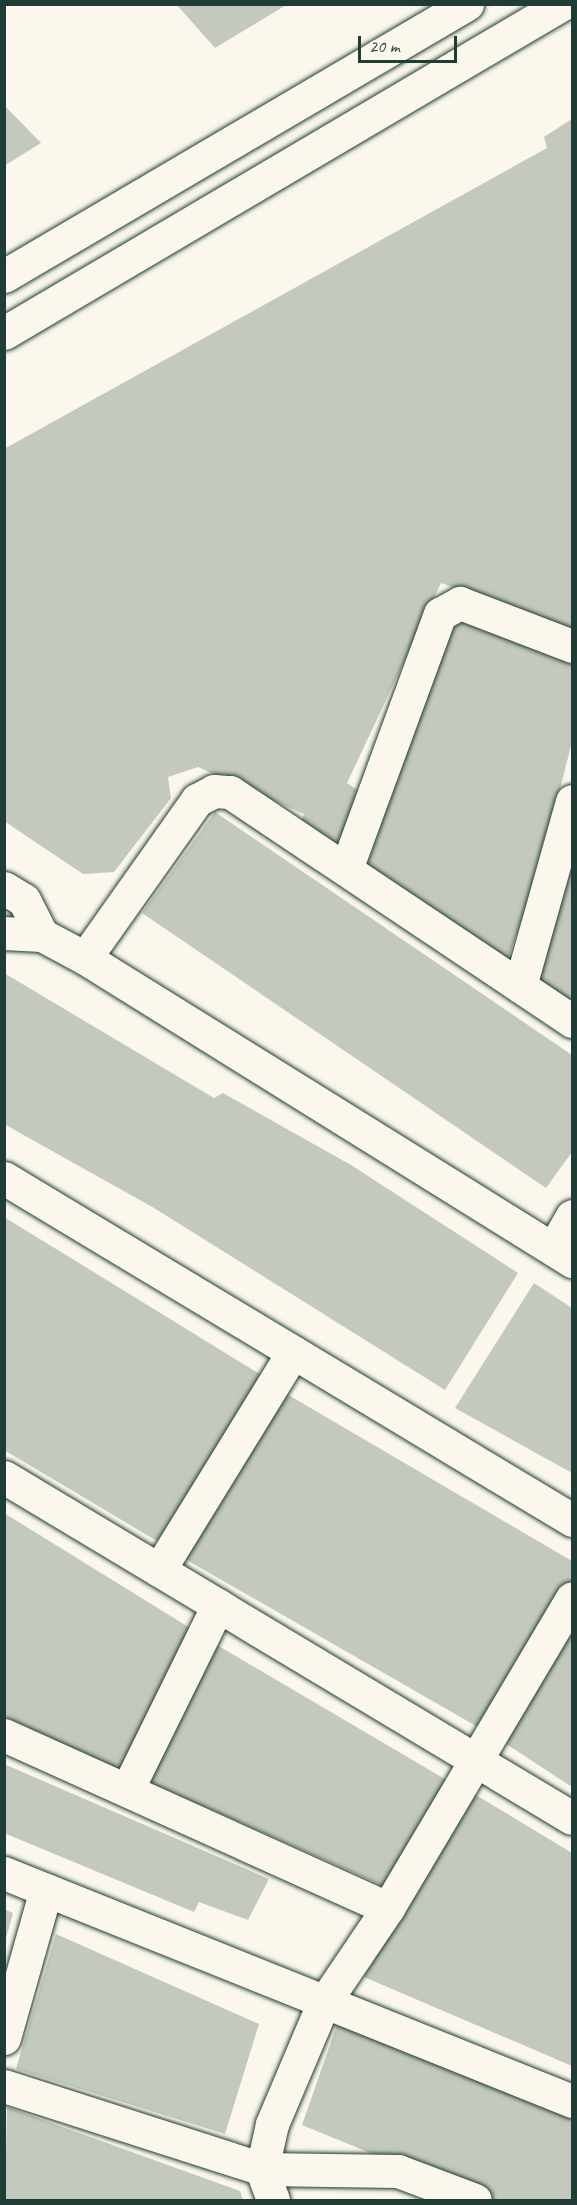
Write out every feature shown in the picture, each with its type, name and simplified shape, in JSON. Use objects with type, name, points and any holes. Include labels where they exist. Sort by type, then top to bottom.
[{"type":"street","points":[[4,276],[467,4]]},
{"type":"street","points":[[4,333],[562,4]]},
{"type":"street","points":[[346,868],[440,614],[460,603],[573,646]]},
{"type":"street","points":[[85,957],[197,800],[214,791],[230,792],[573,1021]]},
{"type":"street","points":[[520,986],[573,801]]},
{"type":"street","points":[[14,894],[42,935]]},
{"type":"street","points":[[14,894],[5,933],[42,935],[85,957],[563,1255],[573,1216]]},
{"type":"street","points":[[4,1178],[573,1520]]},
{"type":"street","points":[[159,1570],[293,1352]]},
{"type":"street","points":[[4,1477],[573,1818]]},
{"type":"street","points":[[273,2200],[262,2169],[283,2095],[322,2004],[388,1908],[573,1598]]},
{"type":"street","points":[[128,1790],[218,1605]]},
{"type":"street","points":[[4,1735],[388,1908]]},
{"type":"street","points":[[4,1873],[322,2004],[573,2101]]},
{"type":"street","points":[[4,2038],[45,1890]]},
{"type":"street","points":[[4,2086],[262,2169],[398,2171],[475,2200]]},
{"type":"building","points":[[176,4],[288,4],[215,48]]},
{"type":"building","points":[[4,105],[41,143],[4,166]]},
{"type":"building","points":[[572,119],[572,629],[441,583],[347,783],[359,791],[341,845],[298,829],[304,814],[198,767],[168,777],[171,798],[114,872],[83,874],[4,821],[4,449],[547,148],[544,137]]},
{"type":"building","points":[[451,616],[572,662],[572,742],[537,878],[508,958],[365,870]]},
{"type":"building","points":[[215,812],[572,1055],[572,1152],[546,1188],[142,913]]},
{"type":"building","points":[[572,842],[572,1004],[532,981]]},
{"type":"building","points":[[4,973],[214,1098],[223,1093],[351,1165],[518,1273],[445,1390],[154,1208],[4,1124]]},
{"type":"building","points":[[4,1217],[268,1379],[157,1541],[4,1450]]},
{"type":"building","points":[[534,1283],[572,1308],[572,1473],[455,1408]]},
{"type":"building","points":[[285,1393],[572,1561],[572,1579],[483,1730],[178,1555]]},
{"type":"building","points":[[4,1513],[190,1628],[124,1773],[4,1716]]},
{"type":"building","points":[[572,1626],[572,1787],[506,1744]]},
{"type":"building","points":[[212,1642],[450,1782],[384,1886],[142,1779]]},
{"type":"building","points":[[4,1764],[269,1879],[248,1920],[199,1902],[194,1912],[4,1833]]},
{"type":"building","points":[[471,1792],[572,1853],[572,2066],[364,1977]]},
{"type":"building","points":[[4,1909],[13,1913],[5,1942],[4,1942]]},
{"type":"building","points":[[56,1934],[259,2024],[225,2134],[16,2069]]},
{"type":"building","points":[[339,2019],[572,2116],[572,2200],[485,2200],[302,2125]]},
{"type":"building","points":[[7,2107],[240,2191],[243,2200],[5,2200]]}]
